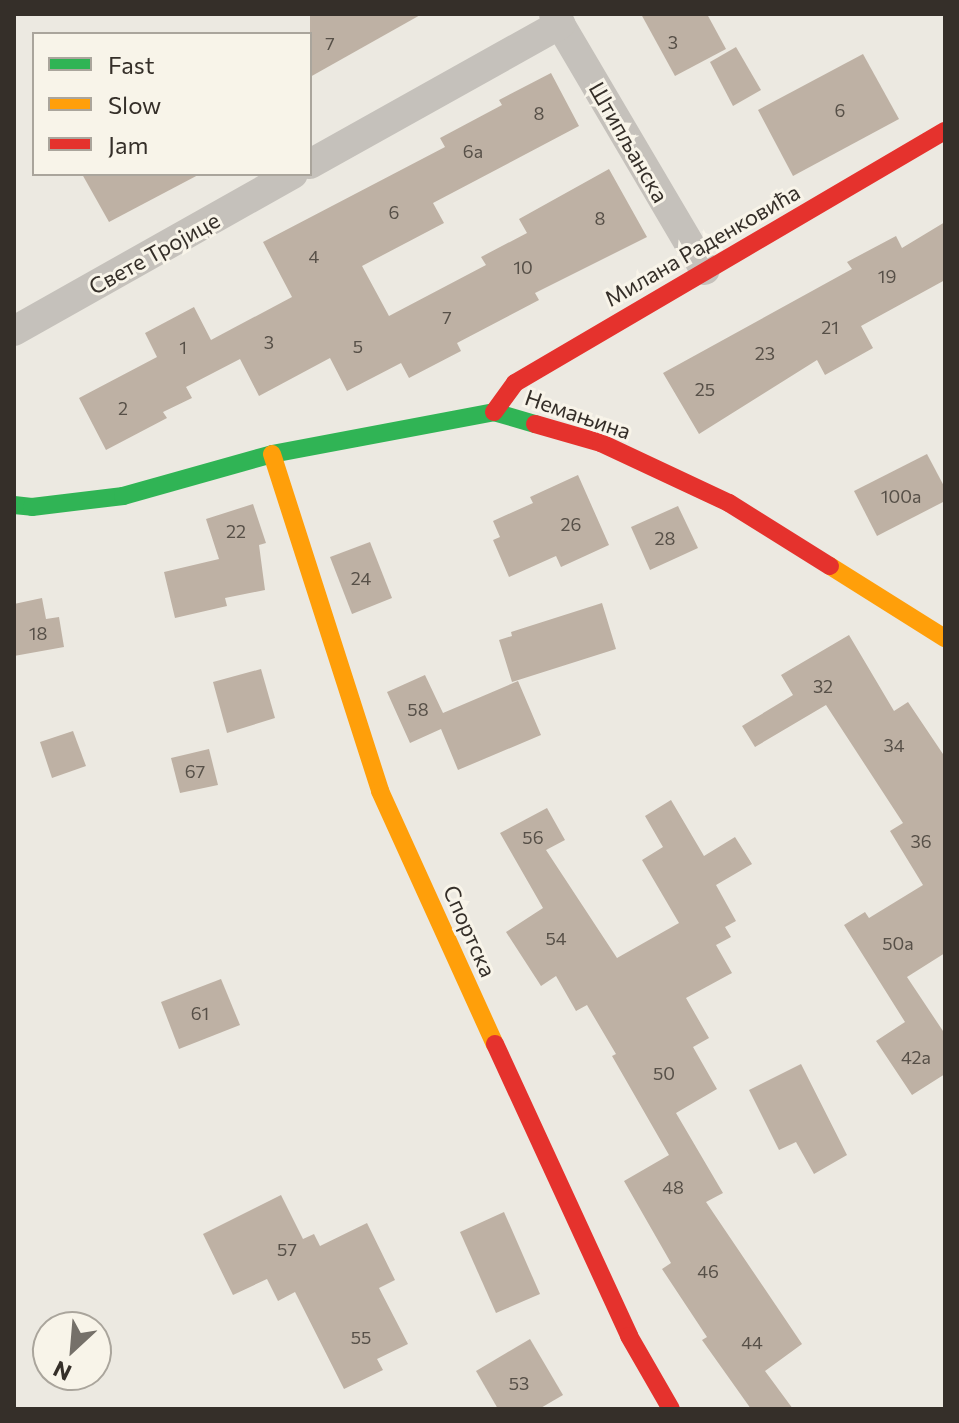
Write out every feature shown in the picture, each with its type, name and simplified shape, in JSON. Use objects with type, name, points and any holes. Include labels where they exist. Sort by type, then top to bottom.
[{"type":"street","points":[[312,163],[557,19]]},
{"type":"street","name":"Штипљанска","points":[[557,19],[705,270]]},
{"type":"street","name":"Милана Раденковића","points":[[494,412],[515,383],[945,131]]},
{"type":"street","name":"Свете Тројице","points":[[14,331],[289,176]]},
{"type":"street","name":"Немањина","points":[[14,505],[32,507],[123,496],[272,454],[494,412],[601,443],[729,503],[945,638]]},
{"type":"street","name":"Спортска","points":[[272,454],[380,791],[629,1336],[671,1409]]},
{"type":"building","points":[[310,14],[422,14],[312,76]]},
{"type":"building","points":[[641,14],[707,14],[726,49],[675,76]]},
{"type":"building","points":[[736,47],[761,90],[733,106],[710,62]]},
{"type":"building","points":[[863,54],[899,119],[793,176],[758,110]]},
{"type":"building","points":[[551,73],[579,126],[433,203],[444,223],[362,266],[389,316],[486,265],[481,257],[527,233],[519,219],[609,169],[647,237],[535,293],[539,300],[457,343],[461,351],[409,378],[401,363],[347,391],[330,358],[259,396],[240,359],[186,387],[192,398],[163,412],[167,418],[106,450],[79,398],[157,357],[145,333],[194,307],[211,340],[292,297],[263,242],[445,147],[440,138],[502,105],[499,100]]},
{"type":"building","points":[[83,176],[196,176],[109,222]]},
{"type":"building","points":[[945,222],[945,280],[861,326],[873,348],[825,375],[817,360],[699,434],[663,373],[852,269],[847,262],[896,236],[902,248]]},
{"type":"building","points":[[927,454],[945,488],[945,501],[877,536],[854,491]]},
{"type":"building","points":[[578,475],[609,545],[561,567],[556,556],[509,577],[493,540],[500,537],[493,521],[533,503],[530,497]]},
{"type":"building","points":[[253,504],[266,543],[259,545],[265,590],[225,598],[227,606],[175,618],[164,572],[219,559],[206,519]]},
{"type":"building","points":[[678,506],[698,548],[650,570],[631,527]]},
{"type":"building","points":[[370,542],[392,598],[352,614],[330,557]]},
{"type":"building","points":[[42,598],[46,619],[59,617],[64,647],[14,656],[14,604]]},
{"type":"building","points":[[602,603],[616,649],[512,682],[499,640],[512,636],[511,632]]},
{"type":"building","points":[[849,635],[894,711],[908,702],[945,757],[945,953],[907,977],[945,1034],[945,1074],[912,1095],[876,1041],[905,1022],[844,925],[865,912],[869,918],[923,885],[890,831],[903,823],[826,705],[755,747],[742,726],[793,695],[781,675]]},
{"type":"building","points":[[261,669],[275,718],[227,733],[213,682]]},
{"type":"building","points":[[425,675],[443,713],[518,681],[541,735],[458,770],[441,729],[410,743],[387,692]]},
{"type":"building","points":[[73,731],[86,766],[52,778],[40,742]]},
{"type":"building","points":[[209,749],[218,785],[180,793],[171,758]]},
{"type":"building","points":[[671,800],[704,856],[735,837],[752,864],[716,885],[736,921],[725,927],[731,937],[716,945],[732,973],[686,998],[709,1038],[693,1047],[717,1089],[676,1113],[723,1193],[706,1202],[802,1344],[765,1371],[793,1409],[751,1409],[702,1340],[707,1337],[662,1269],[671,1263],[624,1181],[669,1155],[612,1056],[616,1054],[587,1005],[576,1011],[556,976],[541,986],[506,932],[543,908],[500,833],[547,808],[565,840],[546,850],[617,958],[679,923],[642,860],[663,847],[645,816]]},
{"type":"building","points":[[221,979],[240,1025],[179,1049],[161,1002]]},
{"type":"building","points":[[801,1064],[847,1155],[814,1174],[796,1142],[779,1150],[749,1090]]},
{"type":"building","points":[[281,1195],[303,1239],[314,1234],[320,1246],[367,1223],[395,1280],[379,1288],[408,1344],[377,1359],[383,1370],[344,1389],[295,1292],[278,1301],[267,1279],[233,1295],[203,1234]]},
{"type":"building","points":[[504,1212],[540,1294],[496,1313],[460,1232]]},
{"type":"building","points":[[530,1339],[563,1395],[539,1409],[498,1409],[476,1371]]},
{"type":"traffic: fast","points":[[14,505],[32,507],[123,496],[272,454],[494,412],[535,424]]},
{"type":"traffic: slow","points":[[272,454],[380,791],[495,1044]]},
{"type":"traffic: slow","points":[[830,566],[945,638]]},
{"type":"traffic: jam","points":[[494,412],[515,383],[945,131]]},
{"type":"traffic: jam","points":[[535,424],[601,443],[729,503],[830,566]]},
{"type":"traffic: jam","points":[[495,1044],[629,1336],[671,1409]]}]
